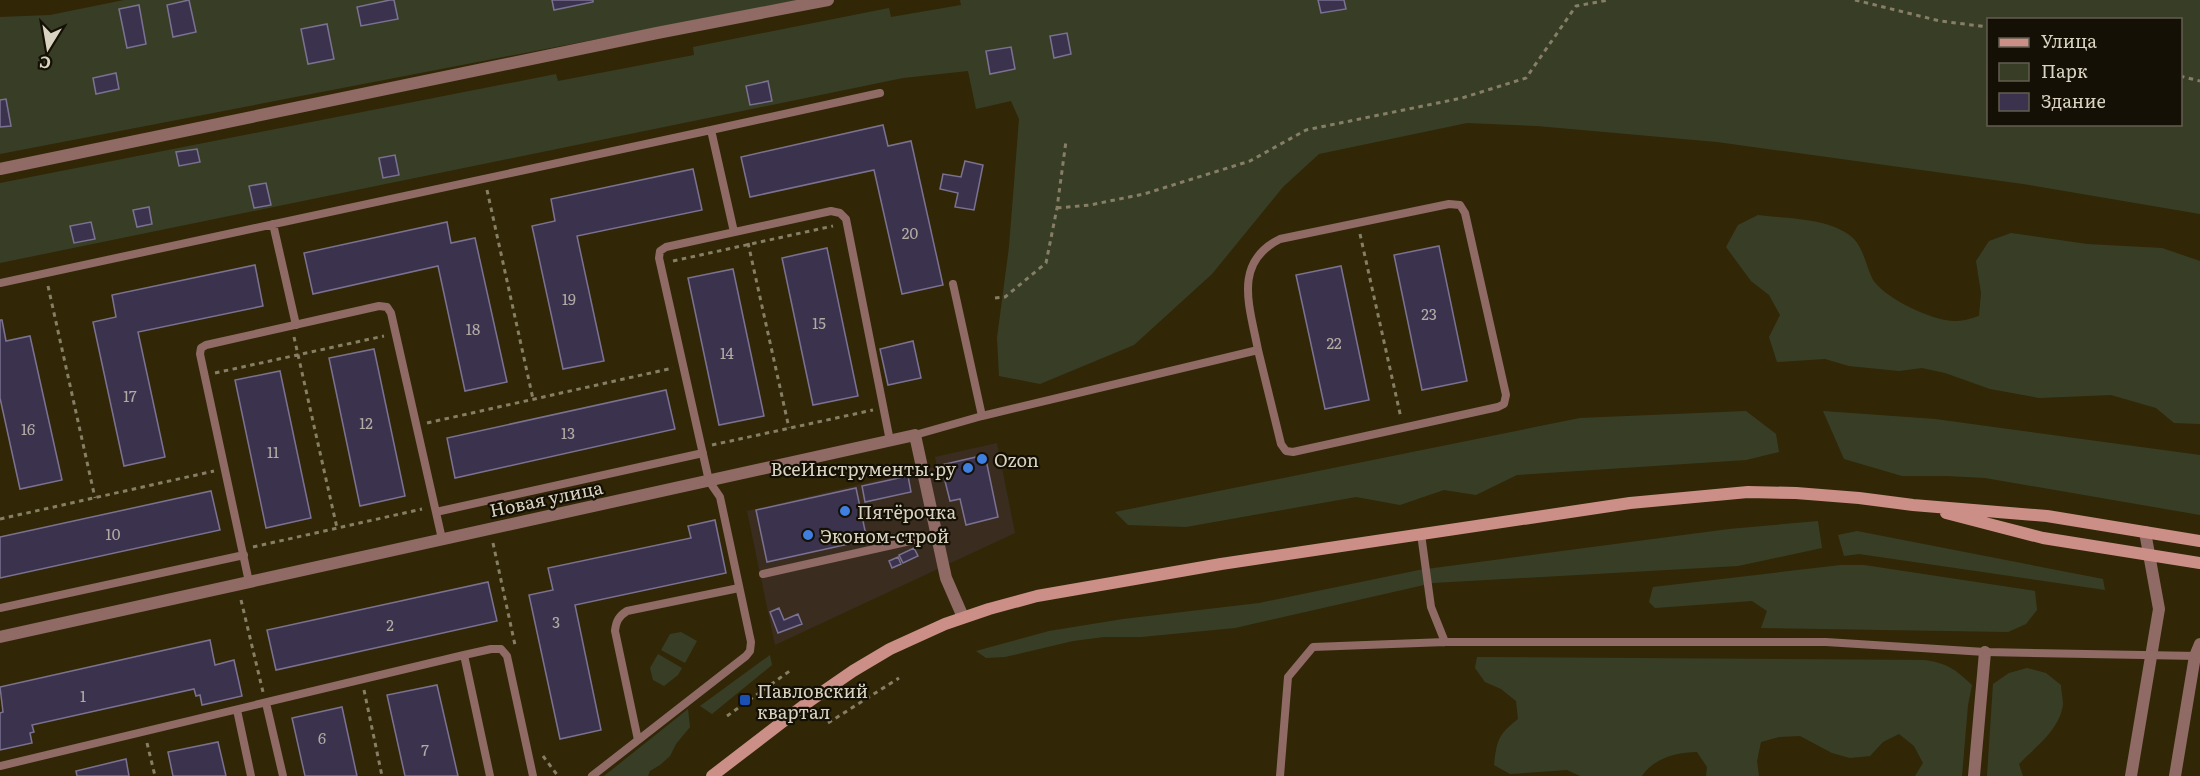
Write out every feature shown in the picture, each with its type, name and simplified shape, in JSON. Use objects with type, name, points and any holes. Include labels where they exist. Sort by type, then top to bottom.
[{"type":"main road","points":[[712,776],[811,700],[853,671],[890,649],[963,617],[1037,596],[1221,564],[1630,503],[1748,492],[1848,497],[2047,516],[2200,541]]},
{"type":"main road","points":[[1913,505],[2043,538],[2200,563]]},
{"type":"street","points":[[0,169],[657,33],[828,0]]},
{"type":"street","points":[[915,435],[946,578],[963,617]]},
{"type":"street","name":"Новая улица","points":[[0,637],[915,435]]},
{"type":"street","points":[[2131,776],[2158,609],[2145,532]]},
{"type":"street","points":[[1974,776],[1985,652]]},
{"type":"street","points":[[2175,776],[2198,652]]},
{"type":"lane","points":[[0,283],[880,93]]},
{"type":"lane","points":[[711,130],[734,232]]},
{"type":"lane","points":[[1449,204],[1460,205],[1465,213],[1506,396],[1504,404],[1293,453],[1286,451],[1281,444],[1258,350],[1246,288],[1255,257],[1267,245],[1280,238],[1358,222],[1449,204]]},
{"type":"lane","points":[[592,776],[746,657],[750,651],[751,642],[720,497],[709,481],[660,251],[666,247],[831,211],[840,213],[847,223],[890,441]]},
{"type":"lane","points":[[273,224],[294,325]]},
{"type":"lane","points":[[953,284],[982,416]]},
{"type":"lane","points":[[243,583],[243,552],[204,376],[201,348],[379,306],[387,307],[391,313],[442,539]]},
{"type":"lane","points":[[915,435],[982,416],[1258,350]]},
{"type":"lane","points":[[435,509],[702,450]]},
{"type":"lane","points":[[1421,534],[1431,607],[1445,642]]},
{"type":"lane","points":[[763,573],[937,535]]},
{"type":"lane","points":[[0,608],[243,552]]},
{"type":"lane","points":[[638,740],[615,623],[627,611],[739,588]]},
{"type":"lane","points":[[1280,776],[1288,677],[1313,647],[1445,642],[1826,642],[1985,652],[2151,654],[2198,652]]},
{"type":"lane","points":[[0,766],[491,649],[501,650],[507,656],[533,776]]},
{"type":"lane","points":[[464,655],[490,776]]},
{"type":"lane","points":[[266,703],[283,776]]},
{"type":"lane","points":[[237,710],[251,776]]},
{"type":"path","points":[[1057,208],[1090,205],[1144,194],[1250,161],[1306,130],[1462,98],[1526,78],[1576,6],[1609,0]]},
{"type":"path","points":[[1855,0],[1940,21],[1987,27]]},
{"type":"path","points":[[2182,76],[2200,81]]},
{"type":"path","points":[[995,298],[1005,297],[1046,263],[1057,208],[1066,141]]},
{"type":"path","points":[[485,179],[533,399]]},
{"type":"path","points":[[1358,222],[1403,428]]},
{"type":"path","points":[[661,264],[847,223]]},
{"type":"path","points":[[745,230],[789,428]]},
{"type":"path","points":[[45,274],[95,498]]},
{"type":"path","points":[[294,325],[298,355],[337,528]]},
{"type":"path","points":[[204,376],[396,333]]},
{"type":"path","points":[[416,425],[683,365]]},
{"type":"path","points":[[702,450],[883,408]]},
{"type":"path","points":[[0,519],[225,469]]},
{"type":"path","points":[[243,552],[337,528],[435,509]]},
{"type":"path","points":[[243,583],[266,703]]},
{"type":"path","points":[[727,716],[790,670]]},
{"type":"path","points":[[828,723],[899,678]]},
{"type":"path","points":[[362,680],[382,776]]},
{"type":"path","points":[[145,732],[155,776]]},
{"type":"shaded area","points":[[997,443],[1015,533],[775,645],[747,511],[937,466],[935,457]]},
{"type":"green space","points":[[124,0],[800,0],[0,154],[0,17],[50,15]]},
{"type":"green space","points":[[960,0],[2200,0],[2200,214],[2023,184],[1717,142],[1537,126],[1467,123],[1319,154],[1283,187],[1212,274],[1134,345],[1040,384],[999,376],[997,338],[1009,247],[1019,119],[1011,101],[976,109],[968,71],[903,78],[0,263],[0,183],[556,74],[558,81],[694,55],[693,47],[889,8],[891,17],[961,5]]},
{"type":"green space","points":[[1758,215],[1816,222],[1848,234],[1860,248],[1872,278],[1886,293],[1923,313],[1948,321],[1979,316],[1981,293],[1976,261],[1989,241],[2011,233],[2087,244],[2162,248],[2200,261],[2200,424],[2174,423],[2156,408],[2111,395],[2039,398],[1990,389],[1945,373],[1922,368],[1899,371],[1849,366],[1825,359],[1777,362],[1769,337],[1780,315],[1769,295],[1751,281],[1726,247],[1738,225]]},
{"type":"green space","points":[[1746,411],[1776,434],[1779,452],[1746,460],[1517,475],[1476,495],[1444,490],[1400,505],[1356,497],[1186,527],[1128,525],[1115,512],[1580,418]]},
{"type":"green space","points":[[1823,411],[1935,419],[2200,455],[2200,515],[1985,478],[1902,476],[1844,459]]},
{"type":"green space","points":[[1818,521],[1822,548],[1738,566],[1433,583],[1235,628],[1141,637],[1104,637],[1073,641],[1005,657],[986,658],[976,651],[1049,631],[1123,619],[1259,603],[1419,570],[1729,529]]},
{"type":"green space","points":[[1857,531],[2103,579],[2105,590],[1859,554],[1844,556],[1838,535]]},
{"type":"green space","points":[[1841,565],[1864,565],[2035,591],[2037,610],[2026,624],[2008,632],[1761,628],[1767,611],[1752,601],[1655,608],[1649,602],[1653,587]]},
{"type":"green space","points":[[681,632],[697,641],[685,663],[661,650],[670,634]]},
{"type":"green space","points":[[658,654],[682,668],[678,675],[664,686],[653,680],[650,668]]},
{"type":"green space","points":[[770,655],[772,665],[712,714],[700,706]]},
{"type":"green space","points":[[1477,657],[1924,660],[1939,663],[1955,671],[1972,685],[1962,776],[1915,776],[1923,763],[1914,746],[1899,734],[1883,742],[1870,756],[1850,758],[1832,753],[1800,736],[1779,737],[1761,742],[1757,761],[1759,776],[1706,776],[1707,767],[1697,752],[1682,753],[1659,760],[1642,776],[1580,776],[1567,770],[1510,774],[1494,765],[1500,739],[1506,729],[1518,719],[1516,701],[1501,689],[1485,682],[1475,668]]},
{"type":"green space","points":[[2027,668],[2046,673],[2061,685],[2063,704],[2061,713],[2052,730],[2019,764],[2023,776],[1987,776],[1993,684],[2009,673]]},
{"type":"green space","points":[[688,709],[690,727],[676,744],[670,756],[650,771],[648,776],[604,776]]},
{"type":"building","points":[[189,0],[196,32],[173,37],[167,5]]},
{"type":"building","points":[[394,0],[398,19],[361,26],[357,7]]},
{"type":"building","points":[[552,0],[593,0],[593,2],[554,10]]},
{"type":"building","points":[[1318,0],[1344,0],[1346,9],[1321,13]]},
{"type":"building","points":[[139,5],[146,44],[127,48],[119,9]]},
{"type":"building","points":[[327,24],[334,59],[308,64],[301,29]]},
{"type":"building","points":[[1067,33],[1071,54],[1054,58],[1050,36]]},
{"type":"building","points":[[1011,47],[1015,69],[990,74],[986,51]]},
{"type":"building","points":[[116,73],[119,89],[96,94],[93,78]]},
{"type":"building","points":[[768,81],[772,101],[750,105],[746,86]]},
{"type":"building","points":[[6,99],[11,126],[0,127],[0,100]]},
{"type":"building","points":[[883,125],[888,146],[911,141],[943,285],[902,294],[874,170],[750,197],[741,157]]},
{"type":"building","points":[[197,149],[200,162],[179,166],[176,152]]},
{"type":"building","points":[[395,155],[399,175],[383,178],[379,158]]},
{"type":"building","points":[[965,161],[983,165],[974,210],[955,207],[958,193],[940,189],[943,174],[961,177]]},
{"type":"building","points":[[693,169],[702,210],[577,236],[604,361],[563,369],[532,226],[555,221],[551,199]]},
{"type":"building","points":[[266,183],[271,205],[254,208],[249,186]]},
{"type":"building","points":[[149,207],[152,224],[137,227],[133,210]]},
{"type":"building","points":[[91,222],[95,239],[74,243],[70,226]]},
{"type":"building","points":[[447,222],[451,243],[475,238],[507,382],[465,391],[438,266],[313,294],[304,253]]},
{"type":"building","points":[[1439,246],[1467,381],[1422,390],[1394,255]]},
{"type":"building","points":[[827,248],[858,396],[813,405],[782,258]]},
{"type":"building","points":[[255,265],[263,306],[138,332],[165,457],[124,466],[93,322],[116,317],[112,295]]},
{"type":"building","points":[[1341,266],[1369,400],[1325,409],[1296,275]]},
{"type":"building","points":[[733,269],[764,416],[719,425],[688,278]]},
{"type":"building","points":[[0,320],[2,320],[6,341],[30,336],[62,480],[20,489],[0,398]]},
{"type":"building","points":[[913,341],[921,378],[888,385],[880,349]]},
{"type":"building","points":[[374,349],[405,496],[360,506],[329,358]]},
{"type":"building","points":[[280,371],[311,518],[266,528],[235,380]]},
{"type":"building","points":[[666,390],[675,429],[455,478],[447,438]]},
{"type":"building","points":[[985,455],[998,517],[966,525],[960,499],[950,501],[941,465]]},
{"type":"building","points":[[908,476],[911,492],[865,502],[862,486]]},
{"type":"building","points":[[856,488],[867,540],[767,562],[756,510]]},
{"type":"building","points":[[211,491],[220,530],[0,578],[0,537]]},
{"type":"building","points":[[715,520],[726,573],[575,605],[601,730],[560,739],[529,595],[553,590],[548,568],[691,538],[688,526]]},
{"type":"building","points":[[914,548],[918,556],[903,563],[899,555]]},
{"type":"building","points":[[898,557],[901,564],[892,568],[889,561]]},
{"type":"building","points":[[488,582],[497,621],[276,670],[267,630]]},
{"type":"building","points":[[779,608],[784,620],[798,614],[802,624],[778,633],[770,612]]},
{"type":"building","points":[[210,640],[215,665],[234,660],[242,696],[202,705],[200,695],[196,696],[194,689],[32,725],[34,732],[30,733],[32,743],[0,750],[0,713],[3,712],[0,687]]},
{"type":"building","points":[[437,685],[458,776],[405,776],[387,695]]},
{"type":"building","points":[[342,707],[357,776],[305,776],[292,718]]},
{"type":"building","points":[[218,742],[226,776],[173,776],[168,752]]},
{"type":"building","points":[[126,759],[129,776],[77,776],[76,771]]},
{"type":"place","name":"Ozon","points":[[982,459]]},
{"type":"place","name":"ВсеИнструменты.ру","points":[[968,468]]},
{"type":"place","name":"Пятёрочка","points":[[845,511]]},
{"type":"place","name":"Эконом-строй","points":[[808,535]]},
{"type":"place","name":"Павловский квартал","points":[[745,700]]}]
